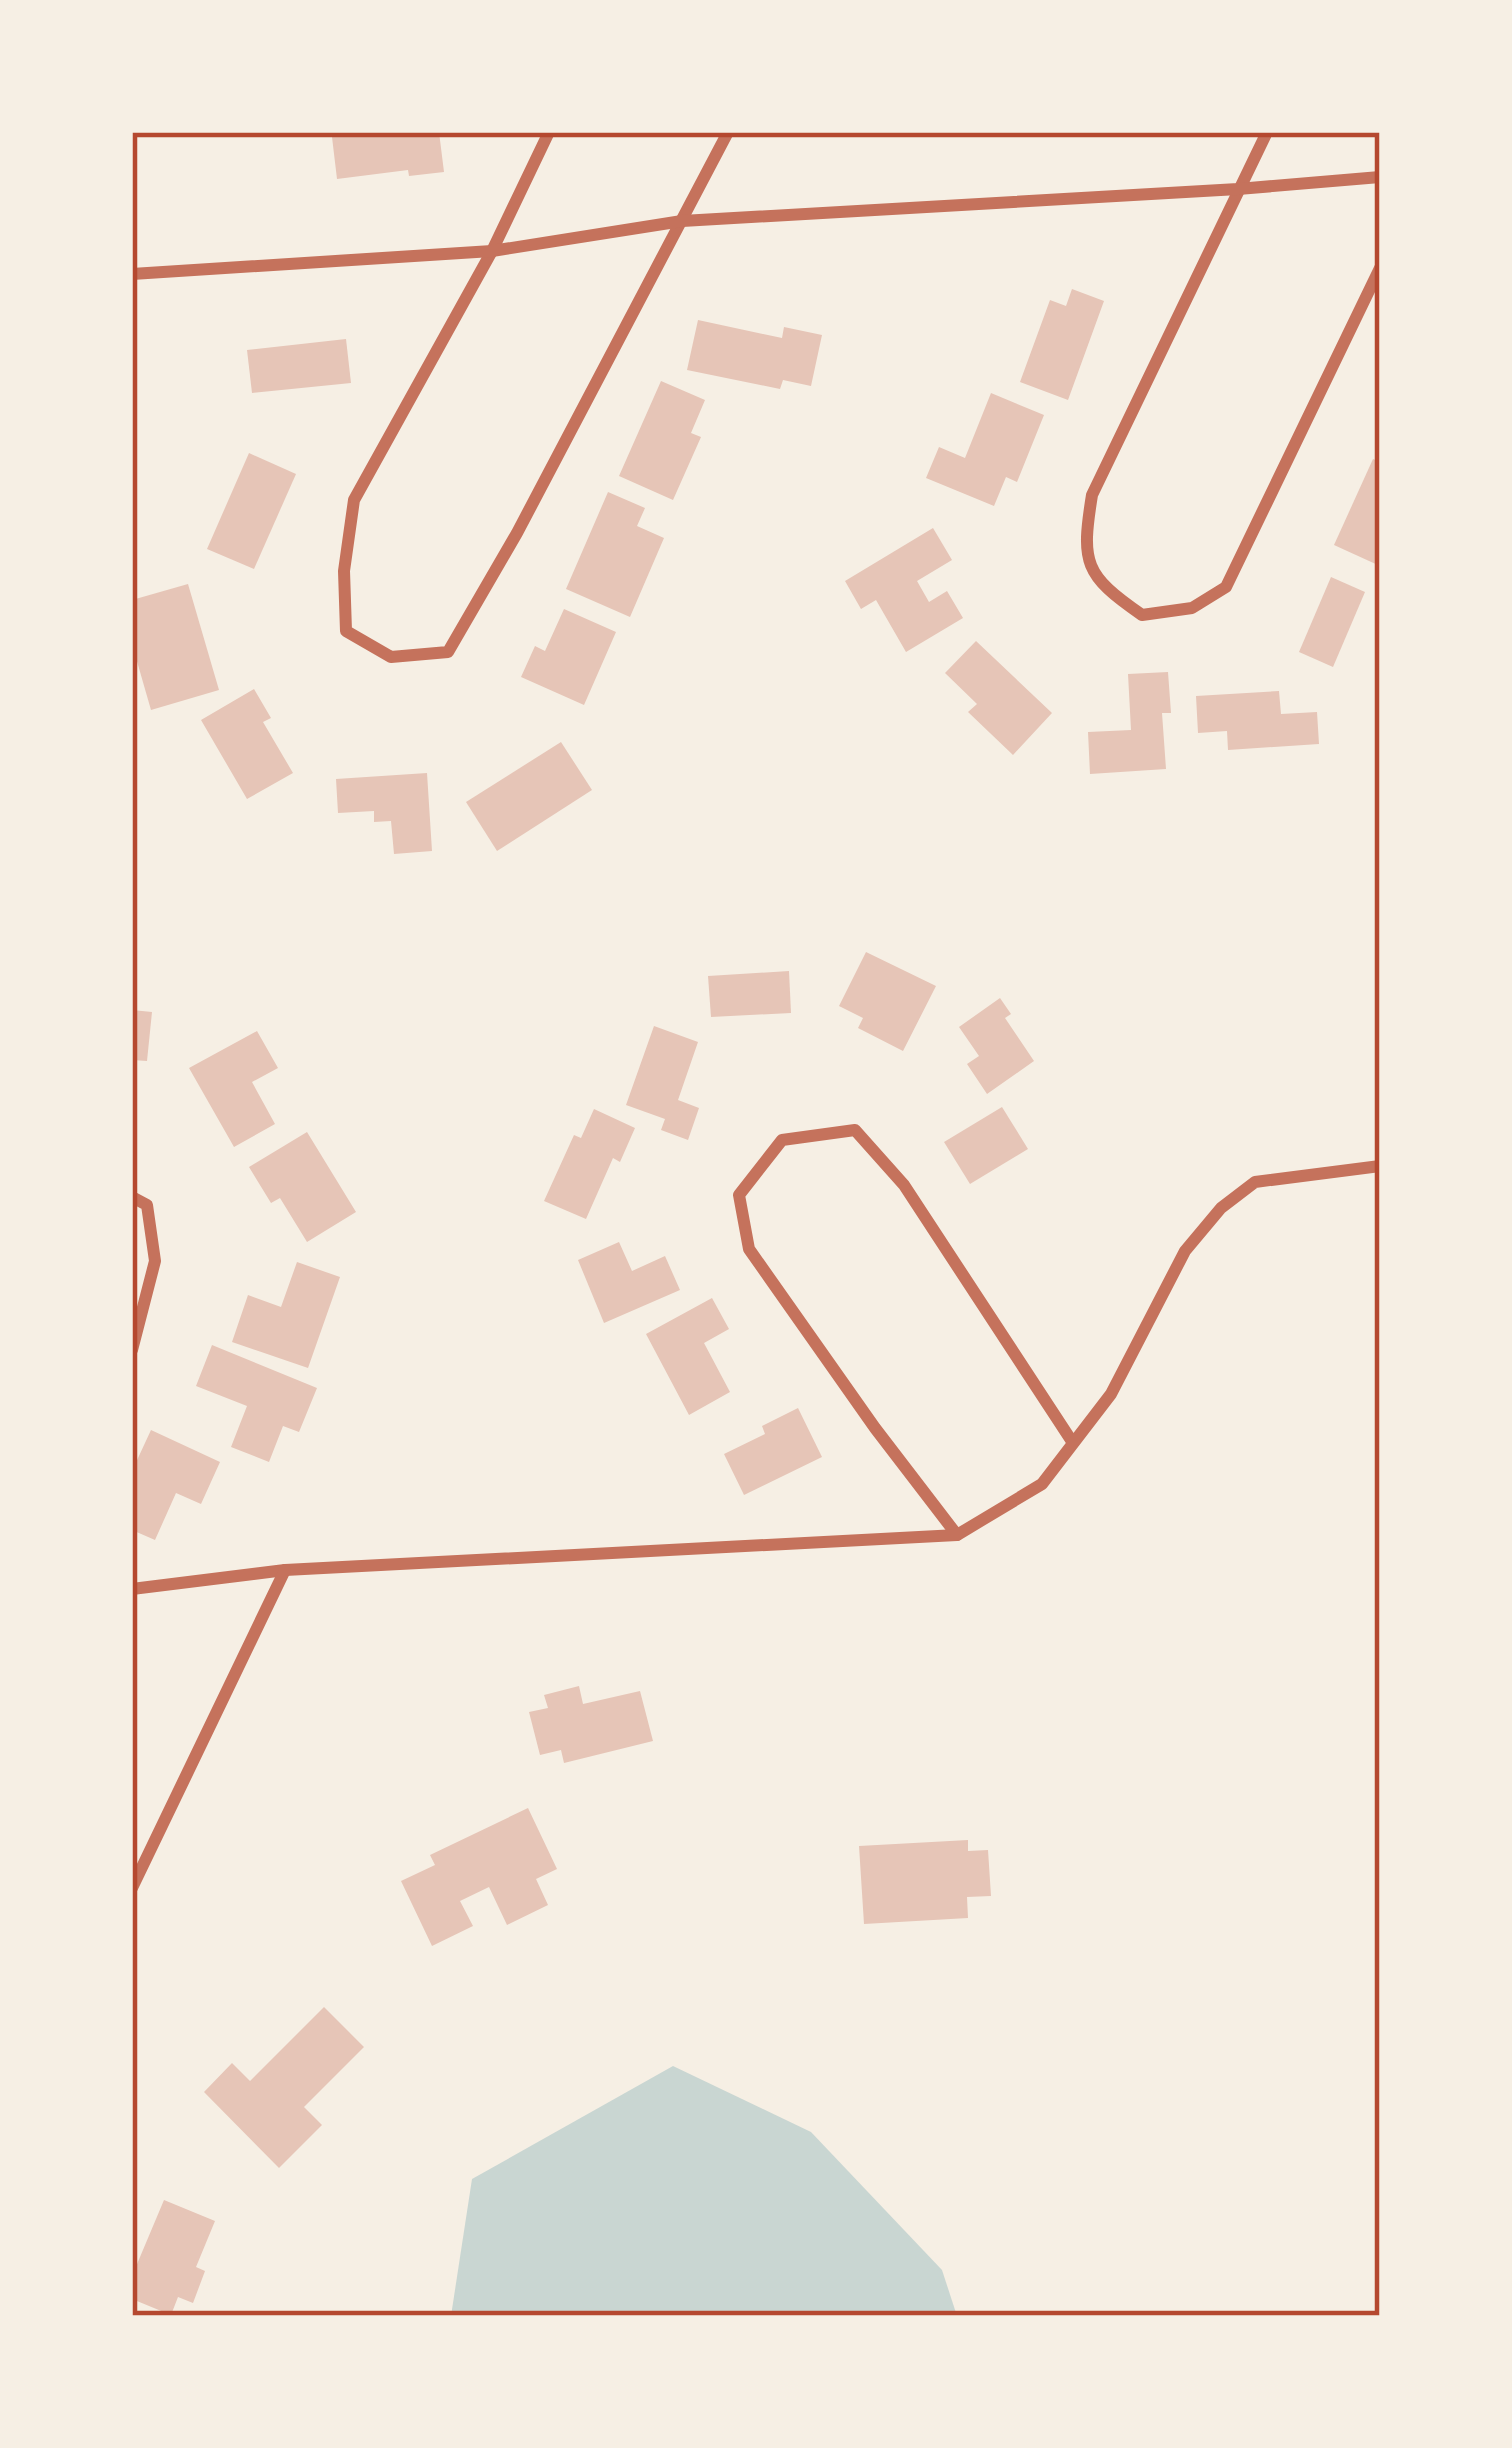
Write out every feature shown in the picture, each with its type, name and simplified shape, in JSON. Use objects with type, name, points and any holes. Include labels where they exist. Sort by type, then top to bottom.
[{"type":"street","points":[[549,132],[493,251],[354,500],[344,571],[346,631],[392,657],[448,652],[517,532],[728,132]]},
{"type":"street","points":[[1268,132],[1092,496],[1083,550],[1107,591],[1142,615],[1192,608],[1226,587],[1380,268]]},
{"type":"street","points":[[132,274],[493,251],[682,221],[1380,177]]},
{"type":"street","points":[[957,1535],[749,1250],[739,1195],[782,1140],[855,1130],[904,1185],[1073,1443]]},
{"type":"street","points":[[132,1589],[286,1570],[957,1535],[1042,1484],[1111,1394],[1184,1251],[1221,1208],[1255,1182],[1380,1166]]},
{"type":"street","points":[[132,1197],[147,1205],[155,1261],[132,1350]]},
{"type":"street","points":[[132,1888],[286,1570]]},
{"type":"shaded area","points":[[673,2066],[811,2132],[942,2270],[957,2316],[451,2316],[472,2179]]},
{"type":"building","points":[[439,132],[444,172],[409,176],[408,170],[337,179],[332,137]]},
{"type":"building","points":[[1072,289],[1104,301],[1068,400],[1020,382],[1050,300],[1066,306]]},
{"type":"building","points":[[698,320],[782,338],[784,327],[822,335],[811,386],[783,380],[780,389],[687,370]]},
{"type":"building","points":[[346,339],[351,383],[252,393],[247,350]]},
{"type":"building","points":[[661,381],[705,400],[691,433],[701,437],[673,500],[619,476]]},
{"type":"building","points":[[991,393],[1044,415],[1017,482],[1006,477],[994,506],[926,478],[939,447],[965,458]]},
{"type":"building","points":[[249,453],[296,474],[254,569],[207,549]]},
{"type":"building","points":[[1373,459],[1380,462],[1380,566],[1334,545]]},
{"type":"building","points":[[608,492],[645,508],[637,526],[664,538],[630,617],[566,589]]},
{"type":"building","points":[[933,528],[952,560],[917,581],[929,602],[947,591],[963,618],[906,652],[876,600],[861,609],[845,581]]},
{"type":"building","points":[[1331,577],[1365,592],[1333,667],[1299,652]]},
{"type":"building","points":[[188,584],[219,690],[151,710],[132,644],[132,600]]},
{"type":"building","points":[[564,609],[616,632],[584,705],[521,677],[535,646],[545,651]]},
{"type":"building","points":[[976,641],[1052,713],[1013,755],[968,712],[977,704],[945,673]]},
{"type":"building","points":[[1168,672],[1171,713],[1162,713],[1166,769],[1090,774],[1088,732],[1131,730],[1128,674]]},
{"type":"building","points":[[254,689],[271,718],[263,722],[293,773],[247,799],[201,720]]},
{"type":"building","points":[[1279,691],[1281,714],[1317,712],[1319,744],[1228,750],[1227,731],[1198,733],[1196,696]]},
{"type":"building","points":[[561,742],[592,790],[497,851],[466,802]]},
{"type":"building","points":[[427,773],[432,851],[394,854],[391,821],[374,822],[374,811],[338,813],[336,779]]},
{"type":"building","points":[[866,952],[936,986],[903,1051],[858,1028],[863,1018],[839,1006]]},
{"type":"building","points":[[789,971],[791,1013],[711,1017],[708,976]]},
{"type":"building","points":[[1000,998],[1011,1014],[1005,1018],[1034,1061],[987,1094],[967,1064],[979,1056],[959,1027]]},
{"type":"building","points":[[132,1010],[152,1012],[147,1061],[132,1060]]},
{"type":"building","points":[[654,1026],[698,1042],[678,1100],[699,1108],[688,1140],[661,1130],[665,1119],[626,1105]]},
{"type":"building","points":[[257,1031],[278,1068],[252,1082],[275,1124],[234,1147],[189,1068]]},
{"type":"building","points":[[1002,1107],[1028,1149],[970,1184],[944,1142]]},
{"type":"building","points":[[594,1109],[635,1128],[620,1162],[613,1158],[586,1219],[544,1201],[574,1135],[581,1138]]},
{"type":"building","points":[[307,1132],[356,1212],[307,1242],[280,1198],[271,1203],[249,1167]]},
{"type":"building","points":[[619,1242],[632,1271],[665,1256],[680,1290],[604,1323],[578,1260]]},
{"type":"building","points":[[297,1262],[340,1277],[308,1368],[232,1342],[248,1295],[281,1307]]},
{"type":"building","points":[[712,1298],[729,1329],[704,1343],[730,1392],[689,1415],[646,1334]]},
{"type":"building","points":[[212,1345],[317,1388],[299,1432],[283,1426],[269,1462],[231,1447],[247,1406],[196,1386]]},
{"type":"building","points":[[798,1408],[822,1457],[744,1495],[724,1454],[765,1434],[762,1426]]},
{"type":"building","points":[[151,1430],[220,1462],[201,1504],[176,1493],[155,1540],[132,1530],[132,1471]]},
{"type":"building","points":[[579,1686],[583,1704],[640,1691],[653,1741],[564,1763],[561,1750],[540,1755],[529,1712],[548,1708],[544,1695]]},
{"type":"building","points":[[528,1808],[557,1869],[536,1879],[548,1905],[507,1925],[489,1887],[460,1901],[473,1926],[432,1946],[401,1881],[435,1865],[430,1855]]},
{"type":"building","points":[[968,1840],[968,1851],[988,1850],[991,1896],[967,1897],[968,1918],[864,1924],[859,1846]]},
{"type":"building","points":[[324,2007],[364,2047],[304,2107],[322,2125],[279,2168],[204,2092],[232,2063],[250,2081]]},
{"type":"building","points":[[164,2200],[215,2221],[196,2267],[205,2271],[193,2303],[178,2297],[171,2315],[132,2299],[132,2276]]}]
